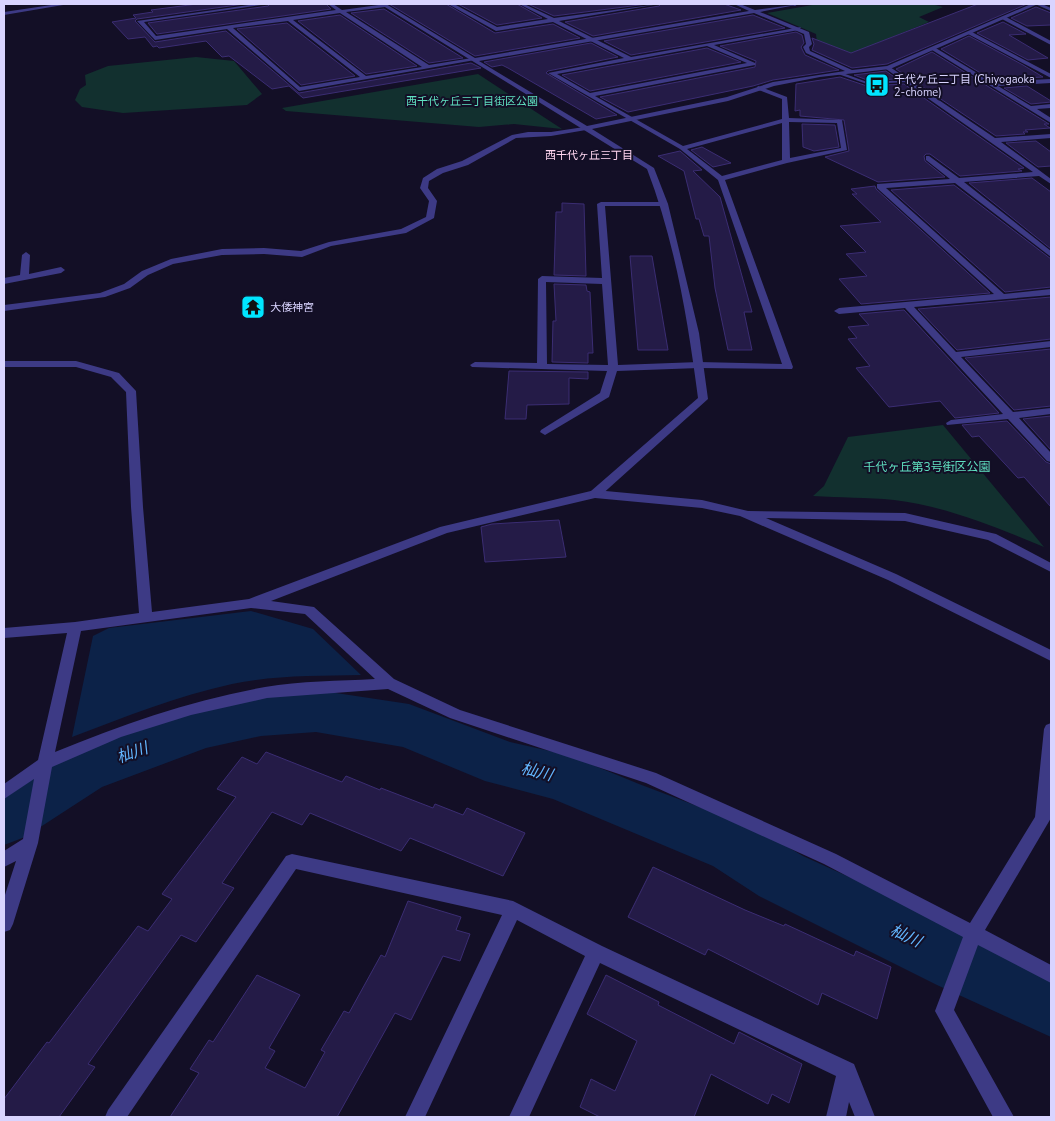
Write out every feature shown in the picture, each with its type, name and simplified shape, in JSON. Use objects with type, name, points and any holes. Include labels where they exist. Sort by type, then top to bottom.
[{"type":"street","points":[[4,14],[66,4]]},
{"type":"street","points":[[266,4],[140,21],[155,38],[384,4],[650,168],[664,204],[694,333],[703,399],[595,494]]},
{"type":"street","points":[[330,4],[427,67]]},
{"type":"street","points":[[451,4],[496,29],[657,4]]},
{"type":"street","points":[[521,4],[631,59]]},
{"type":"street","points":[[736,4],[799,28],[807,33],[809,38],[809,44],[806,47],[808,52],[852,71]]},
{"type":"street","points":[[229,28],[298,89],[796,4]]},
{"type":"street","points":[[4,308],[102,295],[127,286],[145,273],[171,262],[222,252],[264,251],[302,254],[328,244],[403,230],[430,218],[432,200],[424,188],[426,180],[440,172],[465,163],[514,136],[551,134],[584,129],[728,99],[773,84],[852,71],[888,68],[1037,4],[1051,10]]},
{"type":"street","points":[[195,5],[201,13]]},
{"type":"street","points":[[600,8],[608,11]]},
{"type":"street","points":[[1004,18],[1051,43]]},
{"type":"street","points":[[289,19],[364,78]]},
{"type":"street","points":[[475,365],[612,368],[699,364],[788,366],[721,179],[682,148],[551,73],[799,28]]},
{"type":"street","points":[[970,32],[1051,76]]},
{"type":"street","points":[[589,95],[753,64],[709,44]]},
{"type":"street","points":[[934,49],[1051,121]]},
{"type":"street","points":[[888,68],[994,140],[1051,182]]},
{"type":"street","points":[[991,84],[1051,81]]},
{"type":"street","points":[[758,88],[786,98],[786,161]]},
{"type":"street","points":[[1030,108],[1051,106]]},
{"type":"street","points":[[682,148],[786,120],[840,122],[845,149],[786,161],[721,179]]},
{"type":"street","points":[[994,140],[1051,136]]},
{"type":"street","points":[[929,158],[1051,255]]},
{"type":"street","points":[[1001,296],[880,186],[1040,174]]},
{"type":"street","points":[[545,432],[605,395],[612,368],[601,204],[664,204]]},
{"type":"street","points":[[24,277],[26,256]]},
{"type":"street","points":[[4,281],[61,270]]},
{"type":"street","points":[[542,367],[542,279],[606,281]]},
{"type":"street","points":[[839,312],[1051,292]]},
{"type":"street","points":[[907,305],[1051,459]]},
{"type":"street","points":[[954,355],[1051,344]]},
{"type":"street","points":[[4,364],[76,364],[115,376],[131,391],[146,616]]},
{"type":"street","points":[[951,423],[1051,410]]},
{"type":"street","points":[[4,633],[76,627],[250,603],[444,530],[595,494],[702,504],[743,514],[892,577],[1051,656]]},
{"type":"street","points":[[743,514],[905,518],[992,536],[1051,568]]},
{"type":"street","points":[[250,603],[309,610],[389,683],[455,714],[651,778],[830,859],[1051,974]]},
{"type":"street","points":[[4,924],[35,825],[45,763],[76,627]]},
{"type":"street","points":[[4,792],[45,763],[116,732],[200,707],[267,692],[389,683]]},
{"type":"street","points":[[1004,1117],[944,1011],[973,934],[1043,818],[1051,729]]},
{"type":"street","points":[[4,860],[30,843]]},
{"type":"street","points":[[115,1117],[292,861],[513,909],[596,952],[847,1071],[864,1117]]},
{"type":"street","points":[[415,1117],[513,909]]},
{"type":"street","points":[[519,1117],[596,952]]},
{"type":"street","points":[[836,1117],[847,1071]]},
{"type":"lane","points":[[840,73],[867,83],[908,81]]},
{"type":"green space","points":[[818,4],[931,4],[943,7],[919,17],[929,22],[861,50],[838,62],[821,53],[816,34],[767,13]]},
{"type":"green space","points":[[196,57],[234,61],[262,94],[247,105],[123,113],[82,107],[75,100],[80,89],[86,85],[85,75],[108,66]]},
{"type":"green space","name":"西千代ヶ丘三丁目街区公園","points":[[478,74],[562,129],[514,124],[479,127],[286,111],[282,108]]},
{"type":"green space","name":"千代ヶ丘第3号街区公園","points":[[943,425],[1044,547],[989,525],[932,507],[884,499],[813,496],[824,486],[848,437]]},
{"type":"water","points":[[251,611],[313,629],[361,675],[280,677],[232,684],[171,701],[72,737],[93,636],[109,628]]},
{"type":"building","points":[[197,4],[244,4],[137,19],[135,21],[155,42],[226,31],[299,93],[471,63],[481,68],[303,98],[289,86],[272,89],[229,56],[222,57],[206,41],[159,48],[157,46],[153,47],[145,37],[128,39],[112,22],[136,18],[133,15],[153,12],[151,10]]},
{"type":"building","points":[[270,4],[326,4],[331,9],[157,34],[148,23],[268,6]]},
{"type":"building","points":[[389,4],[446,4],[495,33],[553,24],[580,38],[475,56]]},
{"type":"building","points":[[458,4],[517,4],[542,18],[497,25]]},
{"type":"building","points":[[528,4],[647,4],[554,16]]},
{"type":"building","points":[[661,4],[724,4],[741,10],[593,36],[565,22],[659,6]]},
{"type":"building","points":[[978,4],[1027,4],[887,64],[852,68],[812,50],[814,44],[812,38],[851,53]]},
{"type":"building","points":[[1036,7],[1051,13],[1051,25],[1027,26],[1011,18]]},
{"type":"building","points":[[384,9],[463,58],[429,63],[351,13]]},
{"type":"building","points":[[340,15],[417,66],[366,74],[298,21]]},
{"type":"building","points":[[753,15],[785,28],[631,55],[604,41]]},
{"type":"building","points":[[1003,22],[1026,34],[1009,35],[1048,58],[1028,60],[977,33]]},
{"type":"building","points":[[287,23],[355,76],[301,85],[237,29]]},
{"type":"building","points":[[796,32],[802,35],[804,43],[801,47],[805,55],[839,70],[773,80],[753,86],[628,112],[600,97],[755,67],[756,61],[720,46]]},
{"type":"building","points":[[969,36],[1043,77],[992,80],[941,49]]},
{"type":"building","points":[[591,43],[618,57],[548,71],[546,73],[617,115],[596,119],[508,68],[502,65],[492,67],[484,62]]},
{"type":"building","points":[[707,48],[741,62],[590,91],[562,75]]},
{"type":"building","points":[[932,52],[1049,124],[1044,124],[1050,128],[1025,130],[1028,132],[1023,132],[1025,134],[996,136],[896,69]]},
{"type":"building","points":[[886,71],[897,79],[867,80],[854,75]]},
{"type":"building","points":[[840,77],[867,86],[904,84],[1024,168],[1018,169],[1022,171],[960,176],[930,154],[926,154],[924,156],[925,161],[945,177],[878,182],[825,157],[849,151],[844,120],[800,116],[800,110],[795,111],[796,84]]},
{"type":"building","points":[[1027,86],[1051,102],[1031,104],[1004,88]]},
{"type":"building","points":[[802,124],[835,125],[839,147],[814,151],[803,147]]},
{"type":"building","points":[[1036,141],[1051,152],[1051,166],[1038,167],[1006,143]]},
{"type":"building","points":[[702,147],[731,163],[713,167],[691,150]]},
{"type":"building","points":[[680,151],[702,170],[693,171],[720,197],[752,312],[744,312],[752,350],[728,350],[715,288],[709,236],[704,236],[699,219],[696,219],[684,171],[658,156]]},
{"type":"building","points":[[1032,178],[1051,192],[1051,249],[969,183]]},
{"type":"building","points":[[954,185],[1051,259],[1051,287],[1005,292],[891,190]]},
{"type":"building","points":[[875,186],[876,189],[990,293],[861,304],[839,279],[867,276],[846,254],[866,252],[840,226],[881,222],[852,194],[857,194],[851,189]]},
{"type":"building","points":[[562,203],[584,204],[586,276],[554,275],[556,212],[562,212]]},
{"type":"building","points":[[630,256],[652,256],[668,350],[638,350]]},
{"type":"building","points":[[554,284],[586,285],[587,291],[590,292],[593,353],[588,353],[588,363],[552,362],[553,321],[556,321]]},
{"type":"building","points":[[1051,297],[1051,339],[957,350],[918,309]]},
{"type":"building","points":[[904,310],[999,413],[955,418],[940,401],[889,407],[856,368],[870,366],[848,339],[857,338],[848,327],[869,325],[859,314]]},
{"type":"building","points":[[1051,349],[1051,406],[1014,410],[965,358]]},
{"type":"building","points":[[509,371],[588,372],[588,379],[569,378],[569,404],[527,405],[526,419],[505,419]]},
{"type":"building","points":[[1051,416],[1051,450],[1023,419]]},
{"type":"building","points":[[1007,421],[1046,462],[1051,464],[1051,507],[1024,477],[1018,478],[979,436],[972,437],[962,425]]},
{"type":"building","points":[[559,520],[566,557],[485,562],[481,527],[492,524]]},
{"type":"building","points":[[266,752],[342,782],[346,776],[433,808],[435,804],[463,815],[467,808],[525,833],[503,876],[410,838],[401,851],[310,813],[302,825],[272,812],[222,883],[234,888],[196,942],[181,935],[88,1064],[95,1067],[59,1117],[4,1117],[4,1099],[47,1042],[49,1043],[138,926],[148,931],[172,899],[162,894],[236,797],[217,789],[242,757],[257,764]]},
{"type":"building","points":[[653,867],[745,910],[784,926],[785,924],[854,956],[856,951],[891,967],[877,1019],[822,993],[818,1005],[708,949],[705,955],[628,917]]},
{"type":"building","points":[[408,901],[461,917],[456,930],[470,934],[460,961],[443,956],[411,1020],[395,1013],[337,1117],[170,1117],[199,1073],[190,1069],[209,1040],[213,1042],[257,975],[300,995],[269,1048],[275,1051],[265,1068],[305,1088],[325,1052],[321,1050],[344,1011],[349,1013],[381,955],[385,957]]},
{"type":"building","points":[[606,975],[659,1002],[658,1005],[734,1044],[739,1032],[802,1064],[789,1103],[772,1094],[768,1104],[711,1074],[694,1117],[600,1117],[580,1107],[591,1079],[615,1091],[637,1041],[587,1014]]},
{"type":"waterway","name":"杣川","points":[[4,819],[82,770],[204,726],[261,715],[316,711],[409,726],[505,764],[563,778],[618,802],[734,847],[781,876],[960,962],[1051,1003]]},
{"type":"place","name":"千代ケ丘二丁目 (Chiyogaoka 2-chōme)","points":[[877,85]]},
{"type":"place","name":"大倭神宮","points":[[253,307]]},
{"type":"district","name":"西千代ヶ丘三丁目","points":[[589,155]]}]
